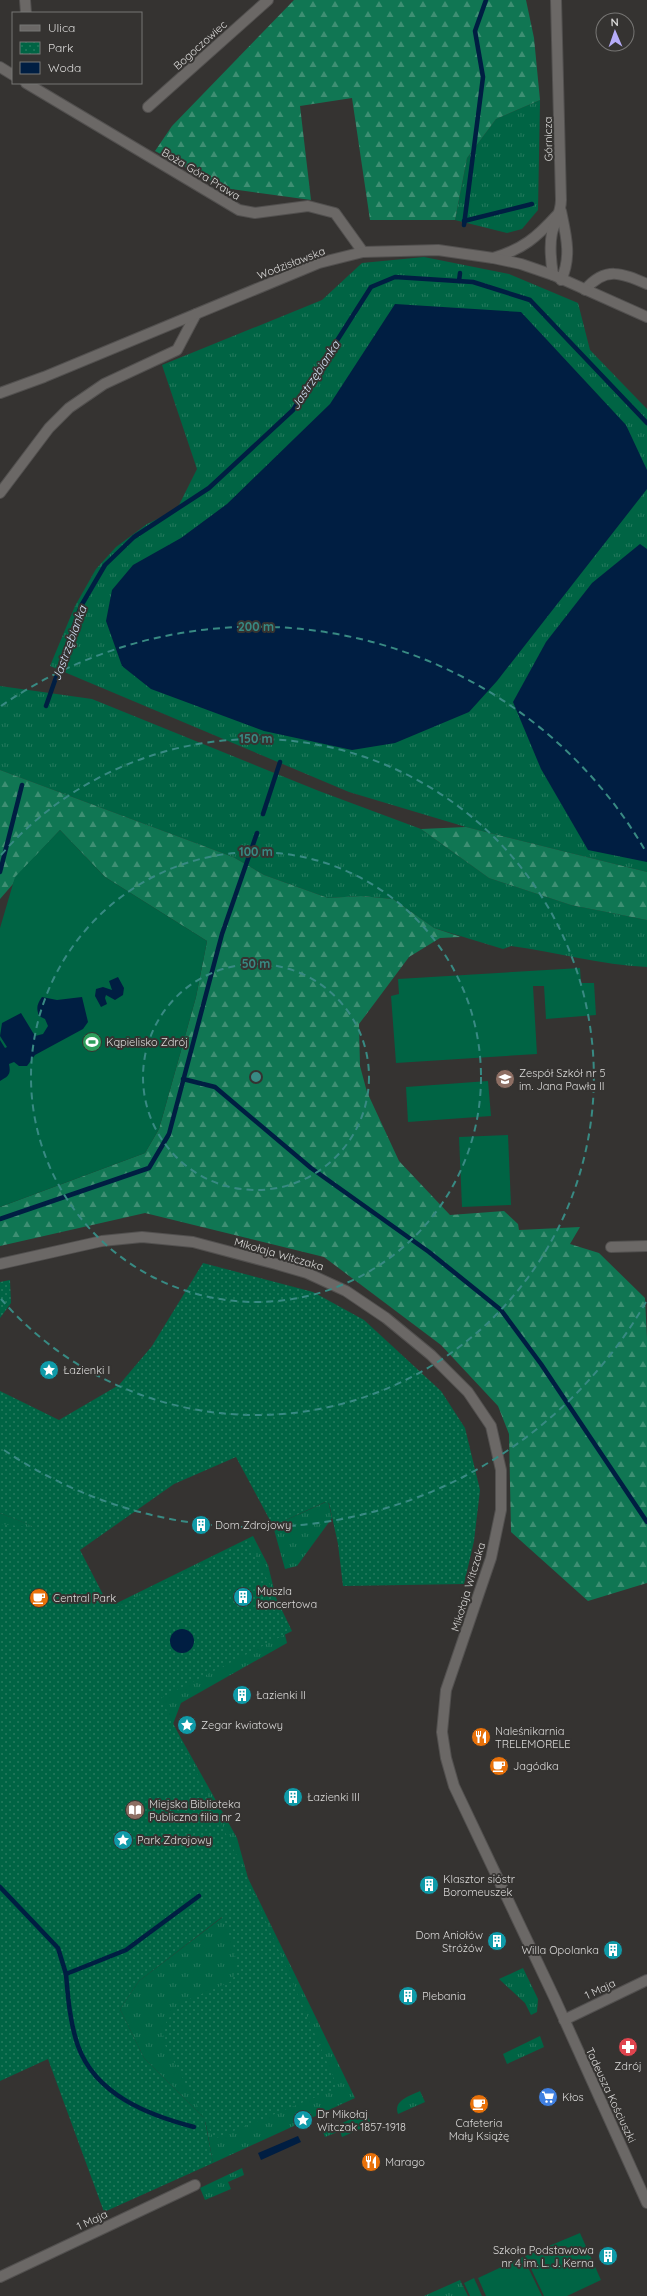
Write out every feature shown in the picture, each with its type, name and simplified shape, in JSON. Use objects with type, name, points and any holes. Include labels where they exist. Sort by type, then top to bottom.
[{"type":"street","points":[[25,0],[26,12]]},
{"type":"street","name":"Bogoczowiec","points":[[148,107],[268,0]]},
{"type":"street","name":"Górnicza","points":[[556,0],[561,210],[552,233],[550,250],[557,278]]},
{"type":"street","points":[[0,67],[12,74]]},
{"type":"street","name":"Boża Góra Prawa","points":[[36,86],[239,210],[255,213],[308,206],[335,213],[363,252]]},
{"type":"street","points":[[493,258],[513,252],[528,244],[561,210]]},
{"type":"street","points":[[557,278],[567,266],[568,244],[561,210]]},
{"type":"street","name":"Wodzisławska","points":[[0,393],[319,263],[363,252],[438,250],[493,258],[521,264],[647,317]]},
{"type":"street","points":[[585,290],[595,278],[611,273],[626,275],[647,284]]},
{"type":"street","points":[[0,493],[49,428],[69,408],[104,384],[177,350],[196,314]]},
{"type":"street","name":"Mikołaja Witczaka","points":[[0,1264],[102,1241],[142,1237],[193,1242],[276,1264],[307,1273],[346,1291],[386,1318],[431,1355],[468,1392],[491,1426],[500,1470],[501,1510],[491,1558],[446,1690],[442,1732],[446,1758],[454,1786],[564,2020]]},
{"type":"street","points":[[611,1247],[647,1246]]},
{"type":"street","name":"1 Maja","points":[[564,2020],[647,1980]]},
{"type":"street","name":"Tadeusza Kościuszki","points":[[564,2020],[647,2203]]},
{"type":"street","name":"1 Maja","points":[[0,2277],[195,2185]]},
{"type":"green space","points":[[294,0],[526,0],[534,38],[540,100],[496,119],[467,158],[455,220],[370,220],[352,98],[300,106],[311,200],[224,188],[155,151],[172,126]]},
{"type":"green space","points":[[540,100],[538,210],[522,229],[507,233],[455,220],[467,158],[496,119]]},
{"type":"green space","points":[[424,257],[509,274],[578,303],[590,350],[647,409],[647,872],[466,827],[349,792],[50,666],[75,606],[96,569],[116,547],[147,524],[172,512],[179,505],[197,469],[162,365],[322,300],[362,263]]},
{"type":"green space","points":[[0,686],[92,699],[319,791],[421,829],[489,878],[571,905],[647,920],[647,967],[613,964],[511,946],[503,949],[434,928],[393,899],[361,896],[328,898],[264,875],[233,857],[0,770]]},
{"type":"green space","points":[[0,770],[233,857],[264,875],[328,898],[361,896],[393,899],[434,928],[461,937],[440,938],[409,957],[359,1024],[360,1066],[367,1092],[399,1161],[450,1215],[504,1211],[518,1224],[519,1230],[580,1227],[570,1244],[599,1253],[645,1298],[647,1339],[647,1583],[588,1601],[511,1532],[509,1434],[498,1406],[441,1345],[324,1257],[145,1213],[0,1246],[0,1207],[145,1153],[159,1129],[196,997],[207,941],[105,877],[60,830],[16,877],[13,884],[0,899]]},
{"type":"green space","points":[[466,827],[647,872],[647,920],[571,905],[489,878],[421,829]]},
{"type":"green space","name":"Kąpielisko Zdrój","points":[[60,830],[105,877],[207,941],[196,997],[159,1129],[145,1153],[0,1207],[0,928],[15,877]]},
{"type":"green space","points":[[580,968],[581,983],[594,983],[596,1015],[546,1019],[544,986],[533,986],[537,1054],[396,1063],[391,996],[399,994],[398,979]]},
{"type":"green space","points":[[488,1081],[491,1116],[408,1122],[406,1087]]},
{"type":"green space","points":[[508,1135],[511,1205],[462,1207],[459,1137]]},
{"type":"green space","points":[[203,1263],[313,1292],[364,1320],[441,1391],[465,1428],[480,1490],[474,1541],[464,1584],[343,1586],[338,1544],[329,1503],[325,1502],[273,1526],[236,1457],[174,1484],[80,1550],[111,1610],[248,1540],[292,1631],[161,1698],[250,1884],[338,2088],[214,2139],[205,2121],[213,2163],[104,2212],[48,2059],[0,2081],[0,1524],[37,1528],[0,1513],[0,1391],[59,1420],[119,1385],[152,1346]],"holes":[[[222,1917],[233,1944],[237,1966],[232,1981],[178,2004],[162,2029],[165,2045],[204,2118],[144,2058],[120,2009],[139,1981]]]},
{"type":"green space","points":[[10,1280],[11,1303],[0,1318],[0,1282]]},
{"type":"green space","points":[[328,1501],[332,1518],[297,1566],[285,1569],[273,1526]]},
{"type":"green space","name":"Park Zdrojowy","points":[[0,1513],[53,1534],[102,1602],[115,1604],[253,1536],[268,1565],[287,1643],[181,1703],[173,1724],[237,1838],[248,1878],[355,2098],[213,2163],[205,2119],[144,2058],[120,2009],[139,1981],[228,1913],[0,1720]]},
{"type":"green space","points":[[523,1968],[538,1999],[537,2012],[531,2015],[525,2003],[499,1979]]},
{"type":"green space","points":[[540,2036],[544,2047],[507,2064],[503,2054]]},
{"type":"green space","points":[[420,2091],[425,2102],[398,2114],[397,2109],[400,2102]]},
{"type":"green space","points":[[366,2112],[371,2124],[342,2137],[340,2131],[325,2137],[323,2132]]},
{"type":"green space","points":[[242,2168],[244,2175],[228,2182],[231,2189],[205,2200],[200,2188]]},
{"type":"green space","points":[[580,2233],[601,2280],[567,2296],[544,2296],[525,2256]]},
{"type":"green space","points":[[523,2257],[542,2296],[486,2296],[478,2278]]},
{"type":"green space","points":[[474,2278],[482,2296],[470,2296],[464,2283]]},
{"type":"green space","points":[[460,2280],[468,2296],[424,2296]]},
{"type":"water","points":[[395,304],[521,312],[626,425],[647,470],[647,489],[497,681],[469,712],[395,743],[352,750],[264,731],[151,689],[122,666],[106,621],[112,590],[133,565],[181,538],[227,504],[330,404]]},
{"type":"water","points":[[640,544],[647,549],[647,862],[588,850],[541,769],[513,702],[546,642],[592,583]]},
{"type":"water","points":[[118,977],[124,988],[123,995],[115,1000],[106,995],[105,998],[107,1004],[101,1007],[95,996],[96,989],[103,987],[112,990],[109,981]]},
{"type":"water","points":[[42,997],[57,1000],[82,997],[88,1022],[83,1029],[35,1055],[27,1066],[19,1066],[14,1062],[9,1064],[9,1074],[0,1081],[0,1040],[5,1048],[7,1047],[0,1036],[2,1023],[21,1013],[35,1036],[43,1034],[48,1026],[45,1019],[39,1016],[37,1008]]},
{"type":"water","points":[[182,1629],[191,1632],[194,1641],[191,1650],[182,1653],[173,1650],[170,1641],[173,1632]]},
{"type":"water","points":[[298,2136],[301,2142],[261,2160],[258,2153]]},
{"type":"waterway","points":[[464,225],[483,77],[475,31],[486,0]]},
{"type":"waterway","points":[[464,221],[532,204]]},
{"type":"waterway","points":[[459,281],[460,273]]},
{"type":"waterway","name":"Jastrzębianka","points":[[46,706],[81,606],[105,565],[134,537],[209,488],[293,410],[371,287],[395,277],[473,282],[530,300],[647,423]]},
{"type":"waterway","points":[[263,814],[280,762]]},
{"type":"waterway","name":"Jastrzębianka","points":[[0,872],[22,785]]},
{"type":"waterway","points":[[0,1219],[149,1168],[169,1134],[222,934],[257,833]]},
{"type":"waterway","points":[[183,1079],[215,1087],[311,1168],[429,1252],[501,1310],[541,1364],[647,1522]]},
{"type":"waterway","points":[[0,1887],[58,1948],[66,1974],[126,1950],[199,1896]]},
{"type":"waterway","points":[[66,1974],[75,2037],[86,2063],[97,2078],[110,2090],[142,2109],[194,2127]]},
{"type":"place","name":"Kąpielisko Zdrój","points":[[92,1042]]},
{"type":"place","name":"Zespół Szkół nr 5 im. Jana Pawła II","points":[[505,1079]]},
{"type":"place","name":"Łazienki I","points":[[49,1370]]},
{"type":"place","name":"Dom Zdrojowy","points":[[201,1525]]},
{"type":"place","name":"Muszla koncertowa","points":[[243,1597]]},
{"type":"place","name":"Central Park","points":[[39,1598]]},
{"type":"place","name":"Łazienki II","points":[[242,1695]]},
{"type":"place","name":"Zegar kwiatowy","points":[[187,1725]]},
{"type":"place","name":"Naleśnikarnia TRELEMORELE","points":[[481,1737]]},
{"type":"place","name":"Jagódka","points":[[499,1766]]},
{"type":"place","name":"Łazienki III","points":[[293,1797]]},
{"type":"place","name":"Miejska Biblioteka Publiczna filia nr 2","points":[[135,1810]]},
{"type":"place","name":"Park Zdrojowy","points":[[123,1840]]},
{"type":"place","name":"Klasztor sióstr Boromeuszek","points":[[429,1885]]},
{"type":"place","name":"Dom Aniołów Stróżów","points":[[497,1941]]},
{"type":"place","name":"Willa Opolanka","points":[[613,1950]]},
{"type":"place","name":"Plebania","points":[[408,1996]]},
{"type":"place","name":"Zdrój","points":[[628,2047]]},
{"type":"place","name":"Kłos","points":[[548,2097]]},
{"type":"place","name":"Cafeteria Mały Książę","points":[[479,2104]]},
{"type":"place","name":"Dr Mikołaj Witczak 1857-1918","points":[[303,2120]]},
{"type":"place","name":"Marago","points":[[371,2162]]},
{"type":"place","name":"Szkoła Podstawowa nr 4 im. L. J. Kerna","points":[[608,2256]]}]
